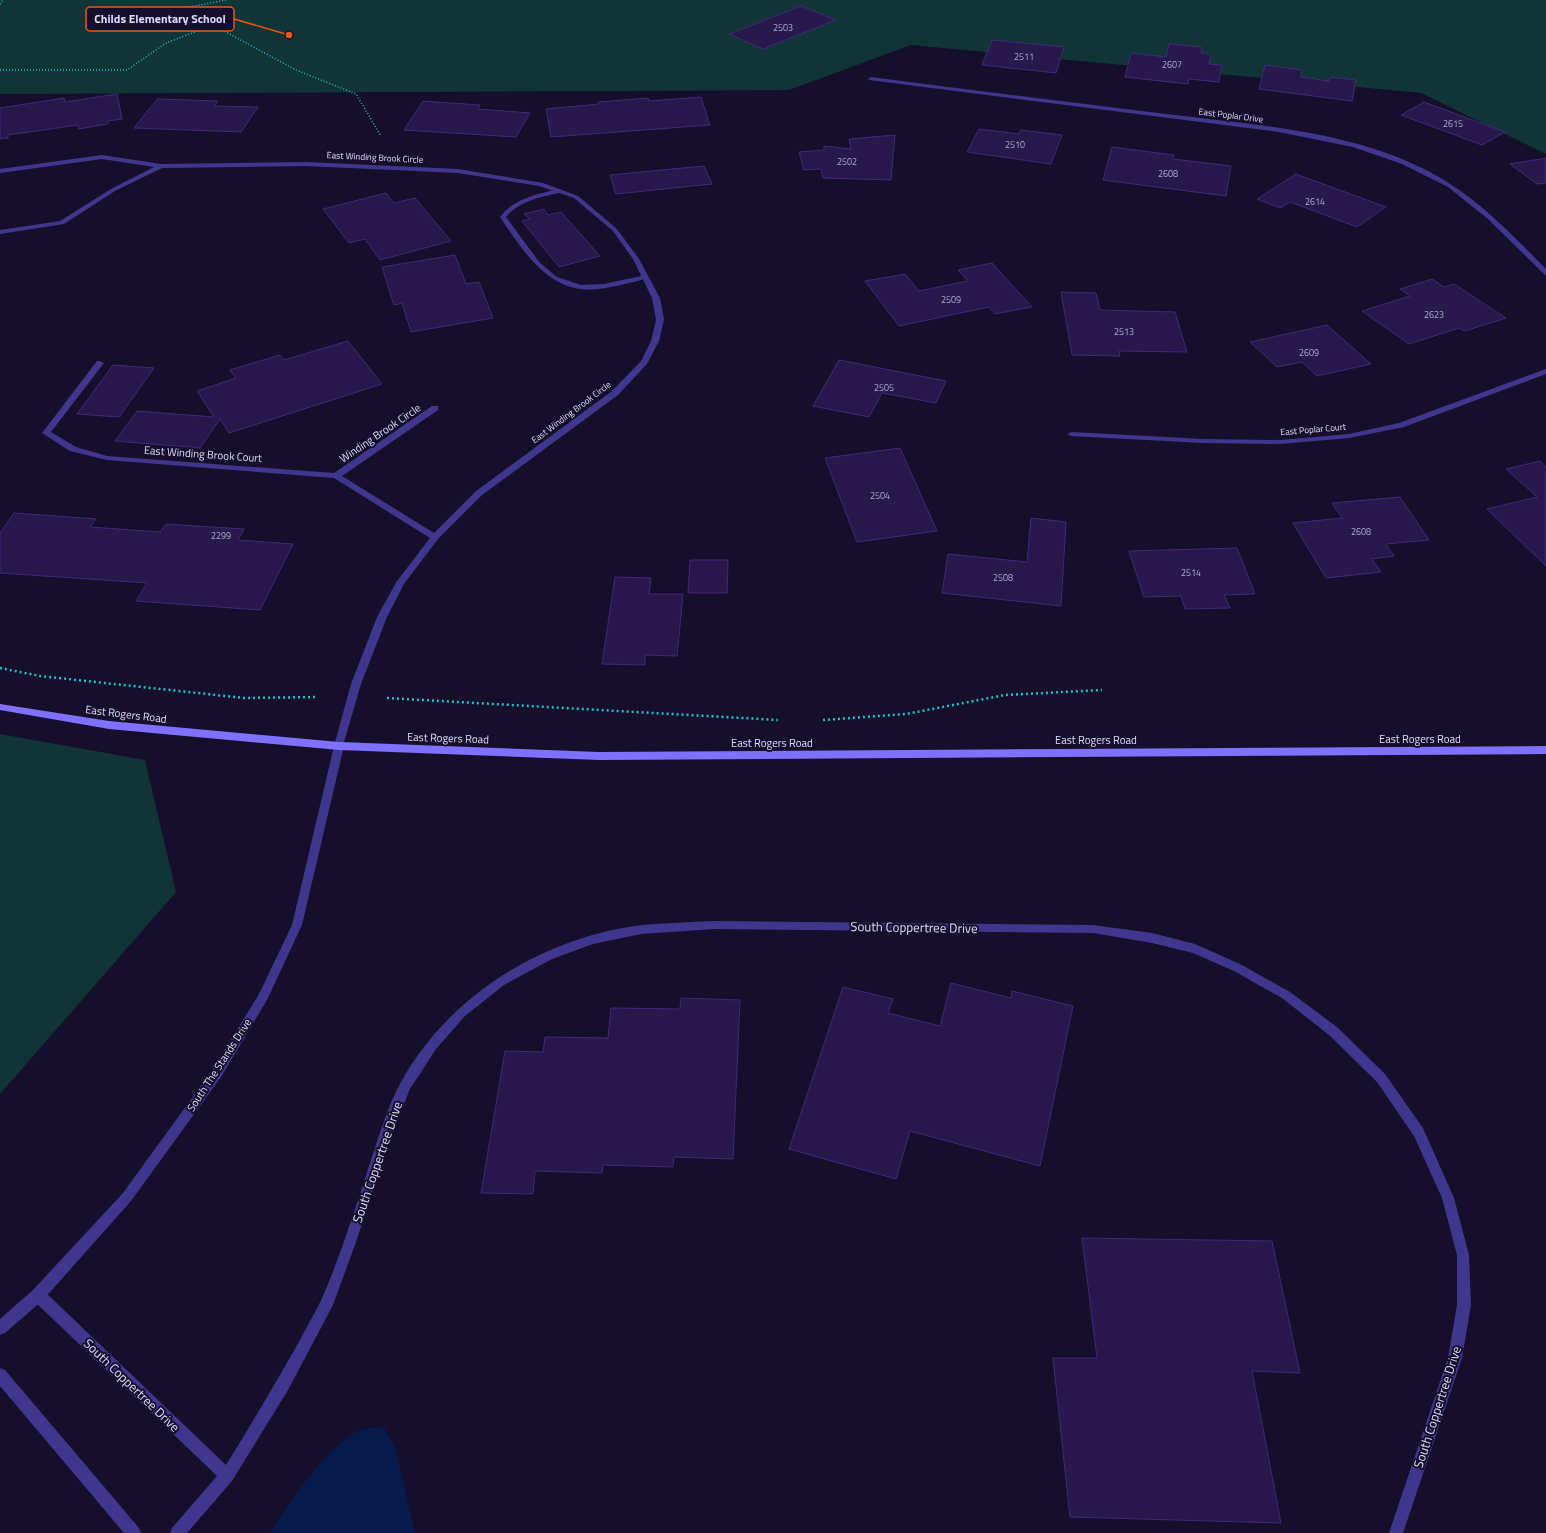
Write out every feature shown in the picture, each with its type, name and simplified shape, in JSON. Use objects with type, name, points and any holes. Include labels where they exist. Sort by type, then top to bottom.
[{"type":"main road","name":"East Rogers Road","points":[[0,707],[109,725],[339,746],[599,756],[1546,750]]},
{"type":"street","name":"East Poplar Drive","points":[[872,79],[1279,130],[1329,139],[1364,148],[1402,162],[1451,187],[1487,214],[1546,273]]},
{"type":"street","name":"East Winding Brook Circle","points":[[0,171],[102,156],[161,166],[306,164],[400,168],[503,177],[541,184],[576,197],[616,230],[636,259],[656,298],[660,320],[655,341],[644,362],[615,393],[479,493],[435,537],[400,583],[382,616],[352,696],[339,746]]},
{"type":"street","name":"East Winding Brook Circle","points":[[0,232],[62,223],[114,190],[161,166]]},
{"type":"street","points":[[560,191],[524,202],[508,209],[503,217],[538,264],[555,278],[580,287],[604,286],[646,277]]},
{"type":"street","name":"East Winding Brook Court","points":[[100,363],[46,433],[73,449],[107,458],[336,476],[435,537]]},
{"type":"street","name":"East Poplar Court","points":[[1071,434],[1203,441],[1280,442],[1349,436],[1401,425],[1546,371]]},
{"type":"street","name":"Winding Brook Circle","points":[[336,476],[435,408]]},
{"type":"street","name":"South The Stands Drive","points":[[0,1328],[38,1295],[127,1197],[217,1073],[263,997],[296,925],[339,746]]},
{"type":"street","name":"South Coppertree Drive","points":[[177,1533],[227,1476],[282,1385],[328,1300],[350,1242],[384,1135],[405,1086],[432,1045],[461,1013],[500,982],[548,956],[593,940],[641,930],[714,925],[1093,929],[1152,938],[1195,949],[1238,968],[1286,995],[1333,1032],[1382,1078],[1419,1132],[1448,1198],[1463,1255],[1464,1305],[1455,1358],[1396,1533]]},
{"type":"street","name":"South Coppertree Drive","points":[[38,1295],[227,1476]]},
{"type":"street","points":[[0,1374],[134,1533]]},
{"type":"path","points":[[0,4],[3,0]]},
{"type":"path","points":[[226,0],[174,10],[213,25],[296,70],[356,94],[400,168]]},
{"type":"path","points":[[0,70],[127,70],[166,43],[213,25]]},
{"type":"path","points":[[0,668],[40,676],[244,698],[352,696],[784,720]]},
{"type":"path","points":[[815,720],[906,714],[1005,695],[1102,690]]},
{"type":"green space","points":[[0,0],[1546,0],[1546,154],[1421,93],[911,45],[789,90],[0,94]]},
{"type":"green space","points":[[0,734],[145,760],[176,892],[0,1094]]},
{"type":"water","points":[[384,1427],[396,1450],[415,1533],[271,1533],[287,1507],[308,1478],[330,1453],[357,1431],[369,1428]]},
{"type":"building","points":[[801,6],[836,20],[763,49],[729,34]]},
{"type":"building","points":[[992,40],[1064,47],[1056,73],[982,65]]},
{"type":"building","points":[[1169,44],[1202,47],[1201,53],[1211,54],[1209,64],[1222,65],[1219,82],[1189,79],[1188,84],[1125,77],[1131,53],[1166,57]]},
{"type":"building","points":[[1265,65],[1302,70],[1301,77],[1329,81],[1330,77],[1356,80],[1352,101],[1259,89]]},
{"type":"building","points":[[117,94],[122,119],[108,121],[108,124],[78,129],[78,125],[8,135],[8,138],[0,139],[0,108],[64,98],[65,102]]},
{"type":"building","points":[[701,97],[710,125],[551,137],[546,109],[599,104],[598,102],[648,98],[649,101]]},
{"type":"building","points":[[157,99],[218,101],[214,106],[258,107],[241,132],[134,128]]},
{"type":"building","points":[[423,101],[480,105],[478,109],[530,113],[516,137],[404,130]]},
{"type":"building","points":[[1424,102],[1505,132],[1482,145],[1401,115]]},
{"type":"building","points":[[979,129],[1019,134],[1021,130],[1062,135],[1051,164],[967,152]]},
{"type":"building","points":[[895,135],[891,180],[823,178],[821,169],[804,170],[799,152],[824,150],[824,146],[851,149],[849,139]]},
{"type":"building","points":[[1112,147],[1174,155],[1173,159],[1231,166],[1226,196],[1103,180]]},
{"type":"building","points":[[1546,158],[1546,183],[1537,184],[1510,164]]},
{"type":"building","points":[[704,166],[712,184],[616,194],[610,175]]},
{"type":"building","points":[[1296,174],[1386,207],[1357,227],[1290,202],[1280,208],[1257,199]]},
{"type":"building","points":[[386,193],[394,203],[415,198],[451,241],[380,260],[365,239],[349,243],[323,209]]},
{"type":"building","points":[[544,209],[548,215],[561,212],[600,256],[559,267],[522,221],[530,219],[524,214]]},
{"type":"building","points":[[455,255],[466,284],[479,282],[493,318],[411,332],[402,303],[394,305],[382,267]]},
{"type":"building","points":[[992,263],[1032,307],[995,314],[989,307],[899,326],[865,281],[905,274],[919,291],[968,281],[958,270]]},
{"type":"building","points":[[1432,279],[1444,287],[1454,284],[1506,318],[1465,331],[1459,328],[1409,344],[1362,311],[1410,296],[1400,289]]},
{"type":"building","points":[[1061,292],[1096,293],[1100,310],[1175,312],[1187,352],[1119,351],[1120,356],[1072,355]]},
{"type":"building","points":[[1327,325],[1371,364],[1317,376],[1302,362],[1277,367],[1250,342]]},
{"type":"building","points":[[348,341],[382,384],[229,433],[220,419],[200,448],[115,441],[137,411],[214,417],[197,391],[236,378],[230,370],[280,355],[284,360]]},
{"type":"building","points":[[839,360],[946,381],[936,403],[882,393],[869,417],[813,406]]},
{"type":"building","points":[[113,365],[154,368],[119,417],[77,414]]},
{"type":"building","points":[[900,448],[937,531],[857,542],[825,458]]},
{"type":"building","points":[[1540,461],[1546,467],[1546,566],[1487,509],[1537,497],[1506,469]]},
{"type":"building","points":[[1400,497],[1429,540],[1386,544],[1394,556],[1372,559],[1381,572],[1326,578],[1293,523],[1342,518],[1332,503]]},
{"type":"building","points":[[14,513],[96,519],[90,527],[160,532],[166,524],[244,529],[238,540],[293,544],[260,610],[136,601],[147,583],[0,573],[0,533]]},
{"type":"building","points":[[1031,518],[1066,522],[1061,606],[942,593],[948,554],[1027,562]]},
{"type":"building","points":[[1237,548],[1255,594],[1224,595],[1230,608],[1185,609],[1181,596],[1144,597],[1129,551]]},
{"type":"building","points":[[690,560],[728,560],[727,593],[688,593]]},
{"type":"building","points":[[615,577],[651,578],[649,594],[683,594],[677,656],[645,655],[645,665],[602,664]]},
{"type":"building","points":[[951,983],[1011,998],[1012,991],[1073,1006],[1040,1166],[910,1131],[896,1179],[789,1149],[843,987],[893,999],[888,1013],[940,1026]]},
{"type":"building","points":[[681,998],[740,1000],[733,1159],[674,1157],[673,1167],[603,1165],[602,1173],[535,1171],[533,1194],[481,1193],[505,1051],[543,1052],[545,1037],[608,1038],[611,1008],[680,1009]]},
{"type":"building","points":[[1082,1238],[1272,1241],[1300,1373],[1252,1371],[1281,1523],[1070,1517],[1053,1358],[1097,1358]]},
{"type":"place","name":"Childs Elementary School","points":[[289,35]]}]
